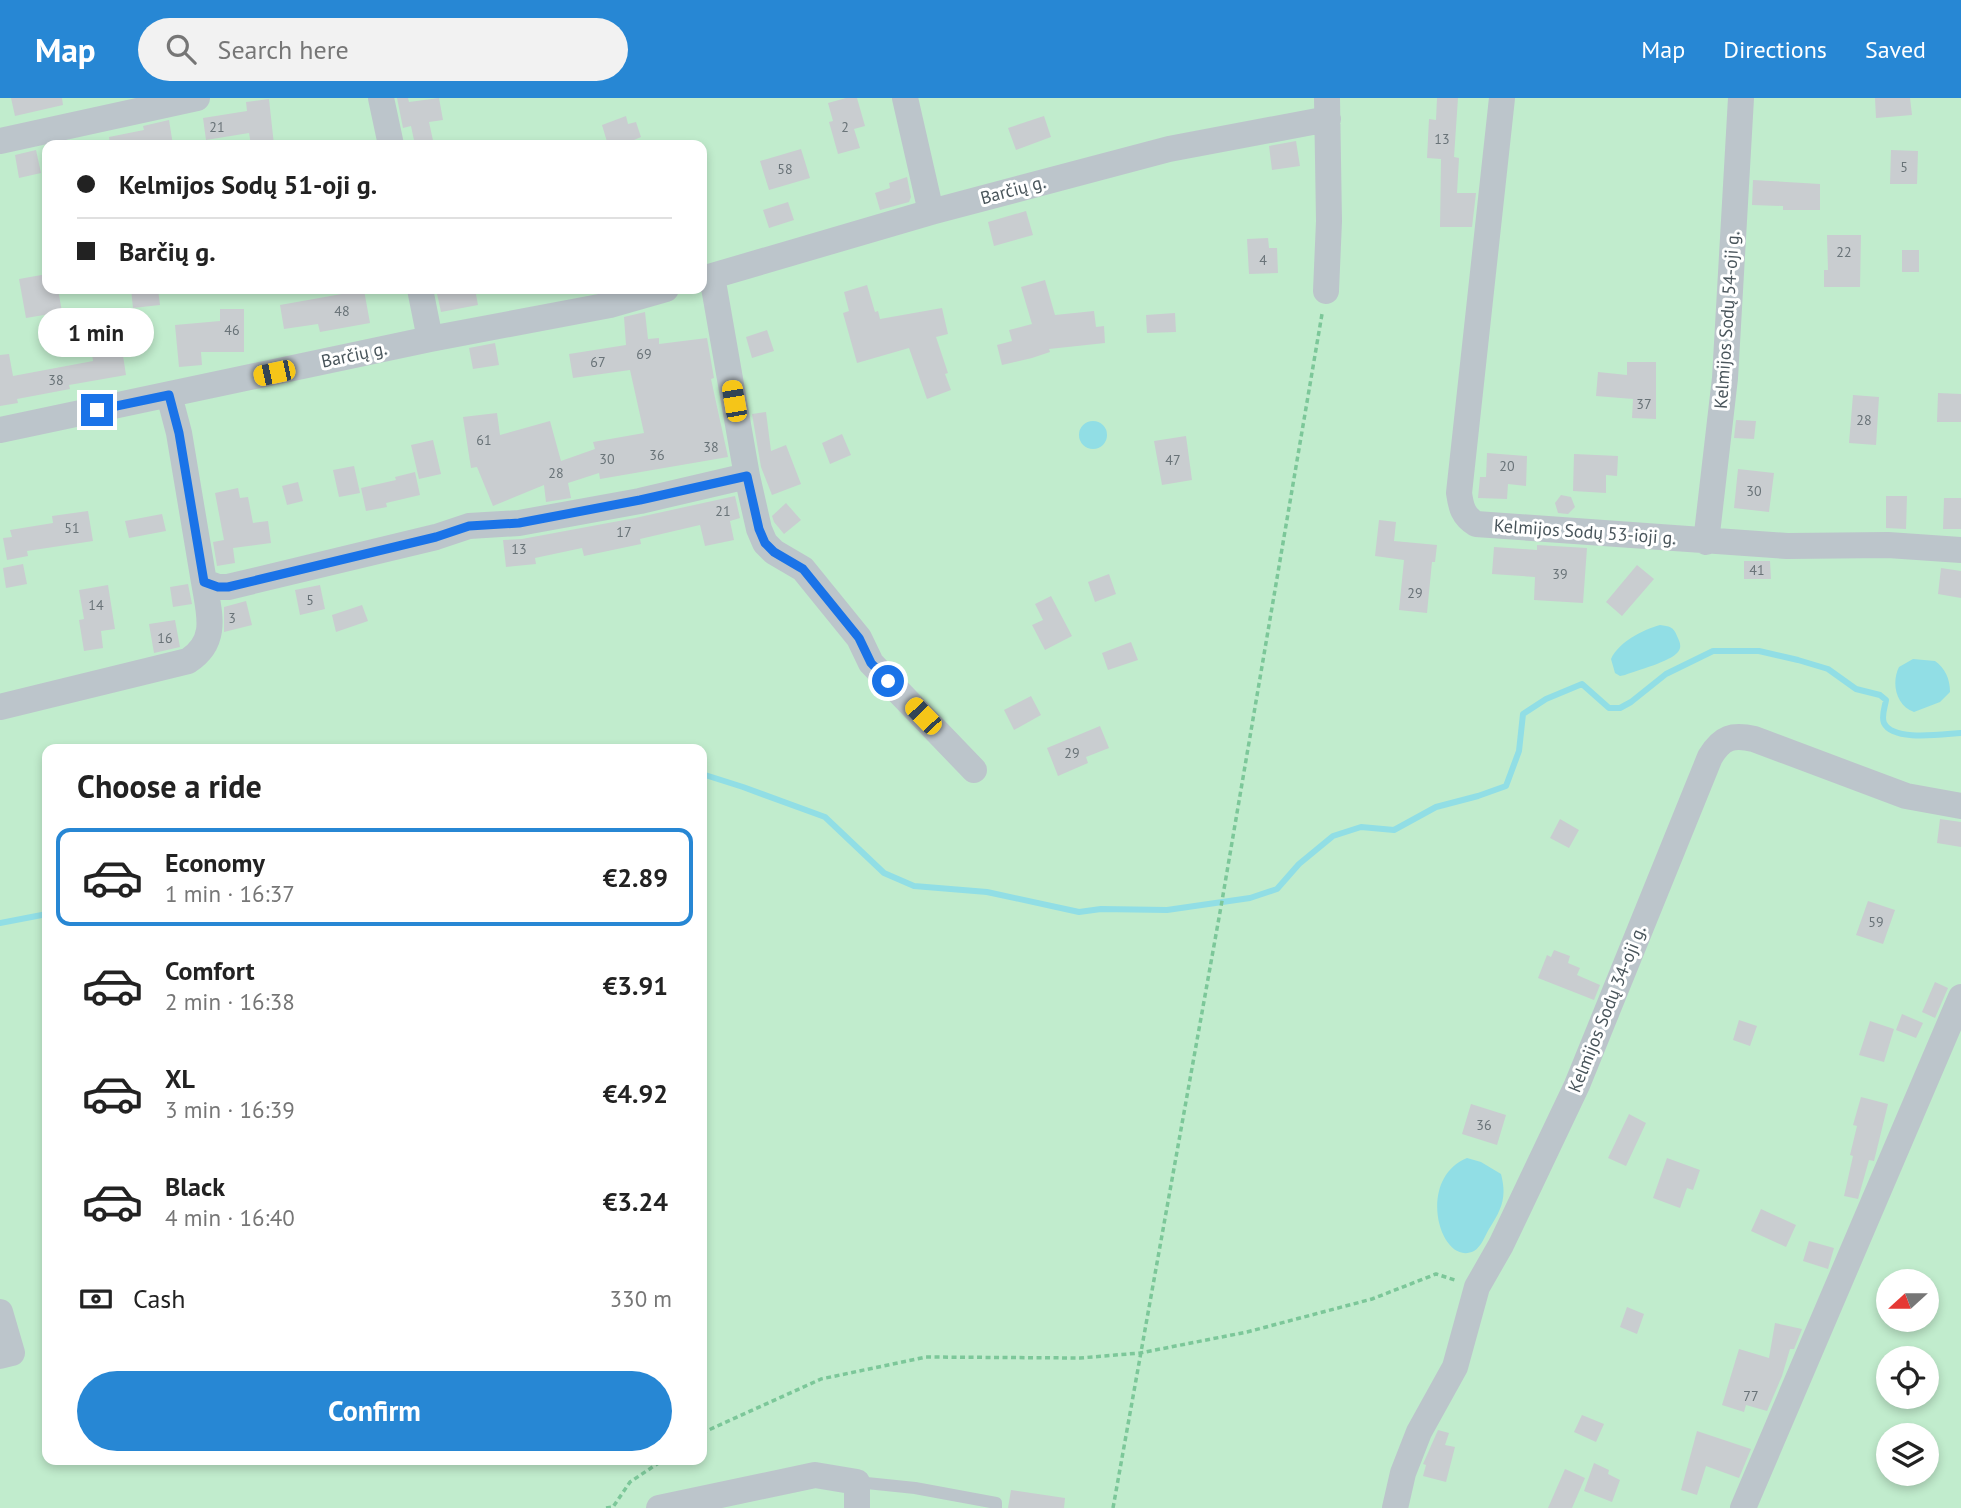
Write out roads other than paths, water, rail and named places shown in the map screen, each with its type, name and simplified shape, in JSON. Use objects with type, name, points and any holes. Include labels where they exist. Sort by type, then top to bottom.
[{"type":"street","points":[[0,141],[197,98]]},
{"type":"street","points":[[381,98],[390,140]]},
{"type":"street","points":[[905,98],[930,212]]},
{"type":"street","name":"Kelmijos Sodų 53-ioji g.","points":[[1502,98],[1458,493],[1467,519],[1476,524],[1706,542],[1787,546],[1888,545],[1961,550]]},
{"type":"street","name":"Kelmijos Sodų 54-oji g.","points":[[1706,542],[1725,378],[1741,98]]},
{"type":"street","points":[[1326,291],[1329,221],[1327,108]]},
{"type":"street","name":"Barčių g.","points":[[707,277],[930,212],[1327,108]]},
{"type":"street","points":[[707,277],[747,476],[759,529],[765,543],[774,552],[803,569],[859,638],[871,663],[974,770]]},
{"type":"street","points":[[420,294],[430,339]]},
{"type":"street","name":"Barčių g.","points":[[0,430],[430,339],[610,305],[648,294]]},
{"type":"street","points":[[0,707],[188,661],[206,645],[209,633],[204,582],[179,433],[169,395]]},
{"type":"street","points":[[204,582],[228,587],[436,537],[469,526],[519,523],[747,476]]},
{"type":"street","name":"Kelmijos Sodų 34-oji g.","points":[[1395,1508],[1403,1473],[1419,1432],[1455,1367],[1477,1287],[1501,1245],[1577,1085],[1710,757],[1718,744],[1726,738],[1739,735],[1754,738],[1906,796],[1961,806]]},
{"type":"street","points":[[1743,1508],[1961,997]]},
{"type":"street","points":[[0,1312],[12,1353],[0,1356]]},
{"type":"street","points":[[659,1508],[815,1475],[857,1495]]},
{"type":"lane","points":[[857,1495],[915,1488],[996,1503],[996,1508]]},
{"type":"water","points":[[1093,421],[1103,425],[1107,435],[1103,445],[1093,449],[1083,445],[1079,435],[1083,425]]},
{"type":"water","points":[[1660,625],[1674,631],[1680,644],[1678,652],[1661,662],[1625,675],[1615,673],[1611,659],[1619,647],[1639,633]]},
{"type":"water","points":[[1913,659],[1935,661],[1939,664],[1946,674],[1950,692],[1940,702],[1914,712],[1903,705],[1895,687],[1899,667]]},
{"type":"water","points":[[1467,1158],[1481,1162],[1501,1174],[1503,1196],[1497,1215],[1481,1244],[1474,1251],[1462,1253],[1451,1247],[1443,1235],[1438,1219],[1437,1201],[1441,1184],[1451,1169]]},
{"type":"waterway","points":[[707,776],[825,817],[884,873],[914,886],[987,892],[1079,912],[1101,909],[1167,910],[1250,898],[1277,889],[1299,864],[1333,836],[1361,827],[1394,830],[1436,807],[1506,786],[1519,751],[1523,714],[1546,699],[1582,684],[1609,708],[1620,708],[1666,674],[1713,651],[1759,651],[1828,669],[1856,689],[1880,695],[1886,700],[1884,723],[1897,733],[1919,736],[1961,733]]},
{"type":"waterway","points":[[0,923],[42,915]]}]
